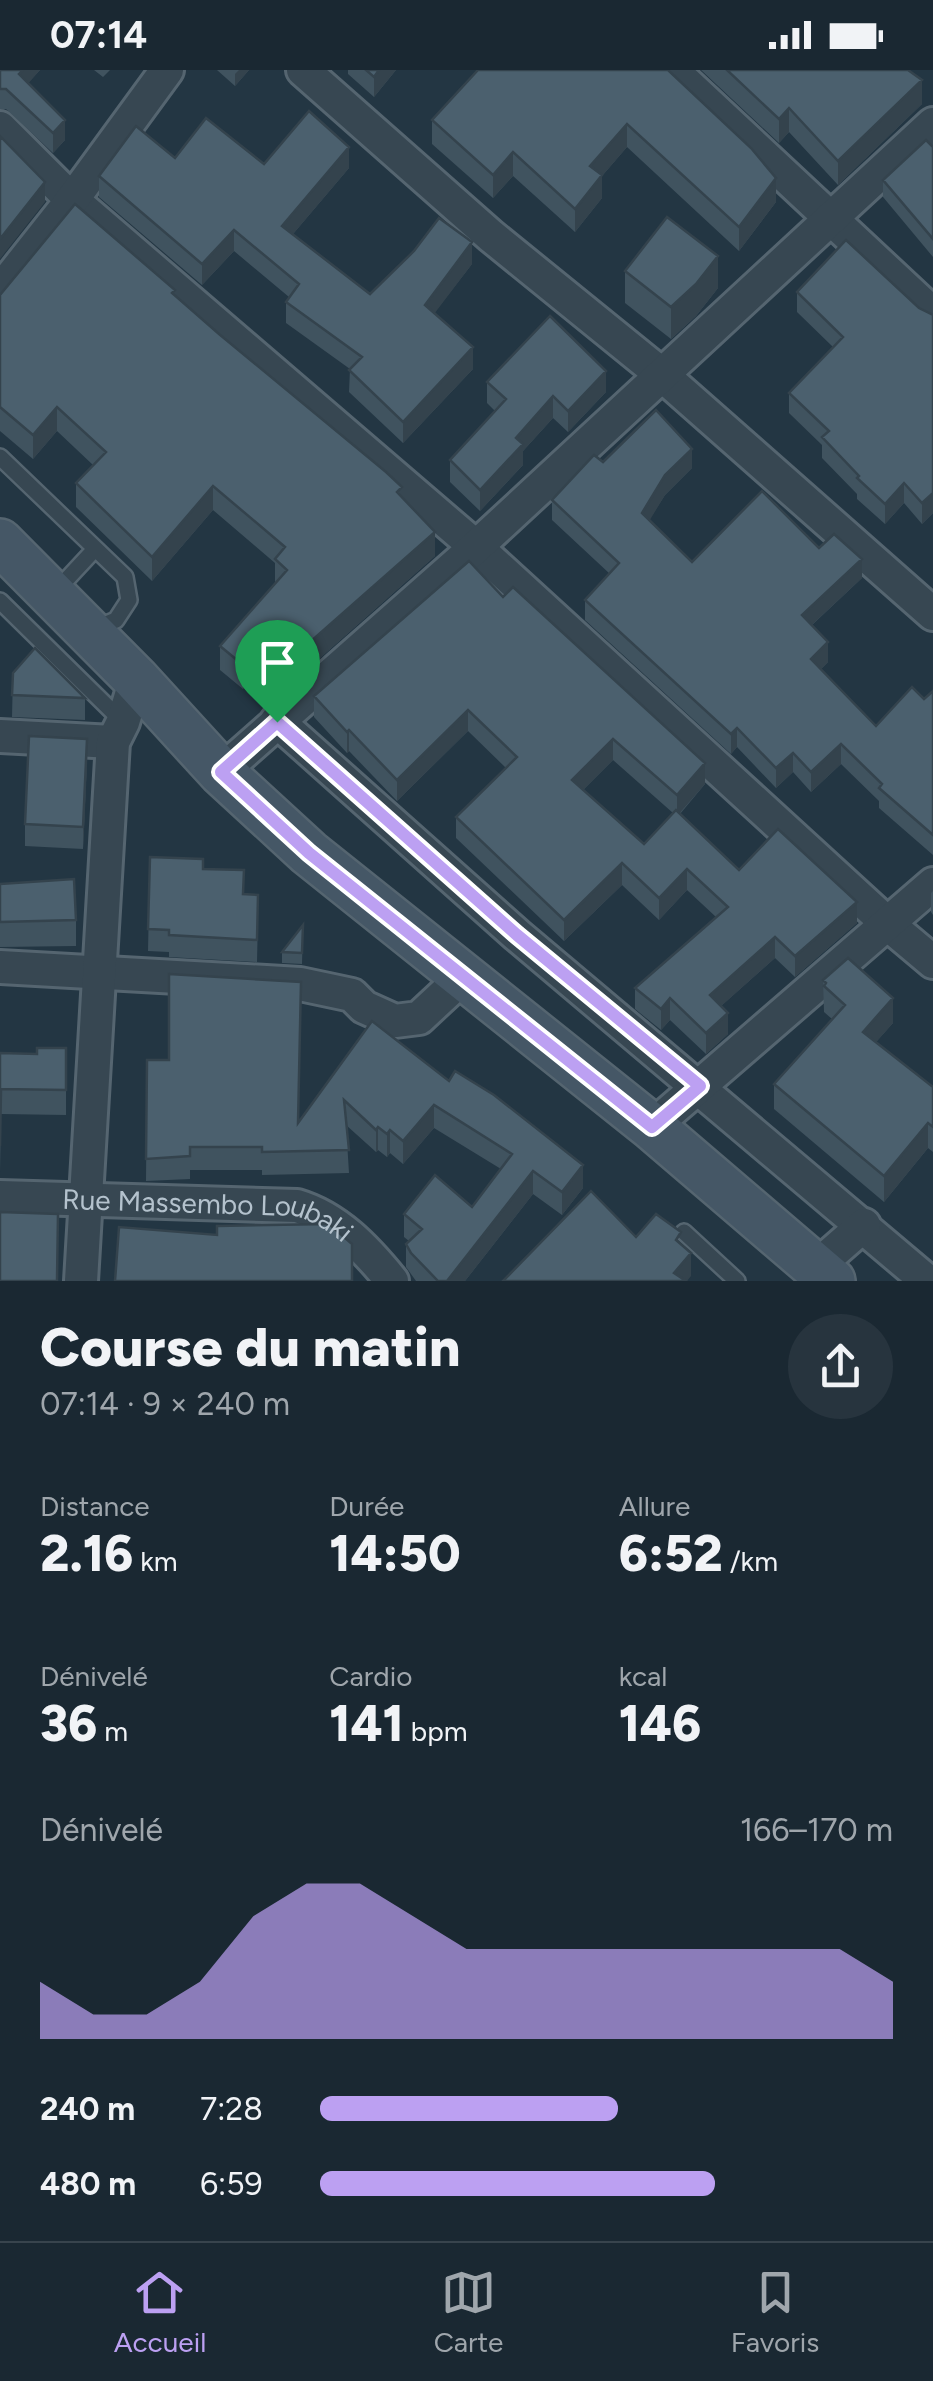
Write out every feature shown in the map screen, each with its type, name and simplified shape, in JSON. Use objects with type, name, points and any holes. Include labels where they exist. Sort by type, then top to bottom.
[{"type":"street","points":[[0,291],[167,70]]},
{"type":"street","points":[[302,70],[491,236],[661,374],[933,614]]},
{"type":"street","points":[[672,70],[933,314]]},
{"type":"street","points":[[221,772],[476,546],[933,124]]},
{"type":"street","points":[[0,128],[72,200],[476,546],[933,962]]},
{"type":"street","points":[[3,551],[136,679],[221,772],[309,853],[652,1127],[824,1274],[864,1225]]},
{"type":"street","points":[[80,1281],[98,974],[118,732],[136,679]]},
{"type":"street","points":[[277,722],[517,935],[927,1281]]},
{"type":"street","points":[[0,736],[118,732]]},
{"type":"street","points":[[652,1127],[933,884]]},
{"type":"street","points":[[0,967],[300,984],[352,996],[364,1007],[395,1021],[419,1018],[462,978]]},
{"type":"street","name":"Rue Massembo Loubaki","points":[[0,1196],[84,1202],[297,1206],[332,1221],[386,1279]]},
{"type":"lane","points":[[0,458],[125,577],[130,600],[116,620],[88,631]]},
{"type":"lane","points":[[52,595],[95,548]]},
{"type":"lane","points":[[0,600],[118,732]]},
{"type":"lane","points":[[684,1232],[737,1281]]},
{"type":"building","points":[[0,70],[23,70],[19,74],[65,120],[53,133],[6,89],[0,89]]},
{"type":"building","points":[[478,70],[668,70],[751,148],[776,178],[739,227],[627,124],[590,166],[602,175],[575,209],[513,152],[493,175],[432,120]]},
{"type":"building","points":[[727,70],[908,70],[922,80],[838,161],[789,108],[779,119]]},
{"type":"building","points":[[309,111],[349,147],[282,226],[370,294],[414,251],[439,218],[472,242],[425,305],[473,347],[403,422],[349,370],[362,357],[286,302],[299,284],[234,230],[202,264],[99,176],[136,126],[175,158],[206,118],[264,164]]},
{"type":"building","points":[[0,136],[45,182],[0,239]]},
{"type":"building","points":[[926,140],[933,147],[933,239],[883,180]]},
{"type":"building","points":[[75,204],[175,290],[172,293],[219,334],[386,472],[402,487],[397,492],[435,532],[284,665],[260,643],[243,665],[220,646],[287,570],[275,559],[285,547],[213,486],[152,557],[76,483],[106,452],[57,407],[33,435],[0,407],[0,295]]},
{"type":"building","points":[[667,217],[718,256],[671,307],[625,271]]},
{"type":"building","points":[[846,240],[919,308],[933,315],[933,493],[922,503],[904,483],[885,504],[822,437],[829,431],[789,393],[843,337],[797,292]]},
{"type":"building","points":[[550,316],[606,371],[568,411],[553,396],[516,438],[523,444],[480,490],[450,460],[506,399],[487,382]]},
{"type":"building","points":[[656,410],[692,449],[665,475],[642,513],[692,562],[762,491],[819,548],[834,534],[862,559],[802,615],[828,642],[811,659],[876,726],[912,687],[924,699],[933,691],[933,835],[879,788],[882,784],[841,744],[811,772],[793,753],[776,768],[737,728],[731,734],[585,600],[619,563],[552,500],[594,455],[603,462]]},
{"type":"building","points":[[469,561],[503,597],[513,587],[705,763],[677,795],[613,739],[572,780],[644,844],[676,810],[739,870],[778,829],[857,902],[795,956],[775,937],[710,995],[728,1013],[706,1033],[670,998],[661,1009],[635,988],[728,907],[687,869],[659,898],[622,863],[564,920],[456,817],[517,757],[468,710],[397,780],[314,696]]},
{"type":"building","points":[[35,648],[85,698],[12,695],[13,673]]},
{"type":"building","points":[[29,736],[87,739],[83,827],[25,824]]},
{"type":"building","points":[[150,857],[203,859],[203,869],[244,870],[243,894],[258,895],[257,940],[169,935],[169,930],[148,929]]},
{"type":"building","points":[[74,879],[76,920],[0,922],[0,884]]},
{"type":"building","points":[[303,925],[302,953],[282,952]]},
{"type":"building","points":[[848,958],[893,998],[863,1032],[933,1087],[933,1127],[928,1123],[884,1176],[774,1084],[845,1005],[824,986],[823,980]]},
{"type":"building","points":[[169,974],[301,982],[298,1123],[372,1021],[449,1081],[455,1071],[494,1095],[583,1165],[562,1192],[533,1171],[447,1281],[438,1281],[406,1244],[422,1229],[404,1214],[435,1175],[472,1207],[512,1154],[434,1105],[403,1141],[390,1130],[387,1134],[378,1127],[376,1130],[344,1100],[349,1150],[262,1152],[262,1147],[190,1147],[190,1156],[146,1159],[147,1060],[169,1060]]},
{"type":"building","points":[[37,1048],[66,1048],[66,1090],[1,1089],[0,1146],[0,1053],[37,1054]]},
{"type":"building","points":[[591,1191],[636,1237],[656,1214],[681,1232],[676,1240],[691,1253],[674,1273],[686,1281],[503,1281]]},
{"type":"building","points":[[0,1212],[58,1214],[57,1281],[0,1281]]},
{"type":"building","points":[[329,1224],[352,1244],[352,1281],[115,1281],[119,1227],[217,1235],[217,1226]]},
{"type":"route","points":[[277,722],[517,935],[700,1086],[652,1127],[309,853],[221,772],[277,722]]}]
